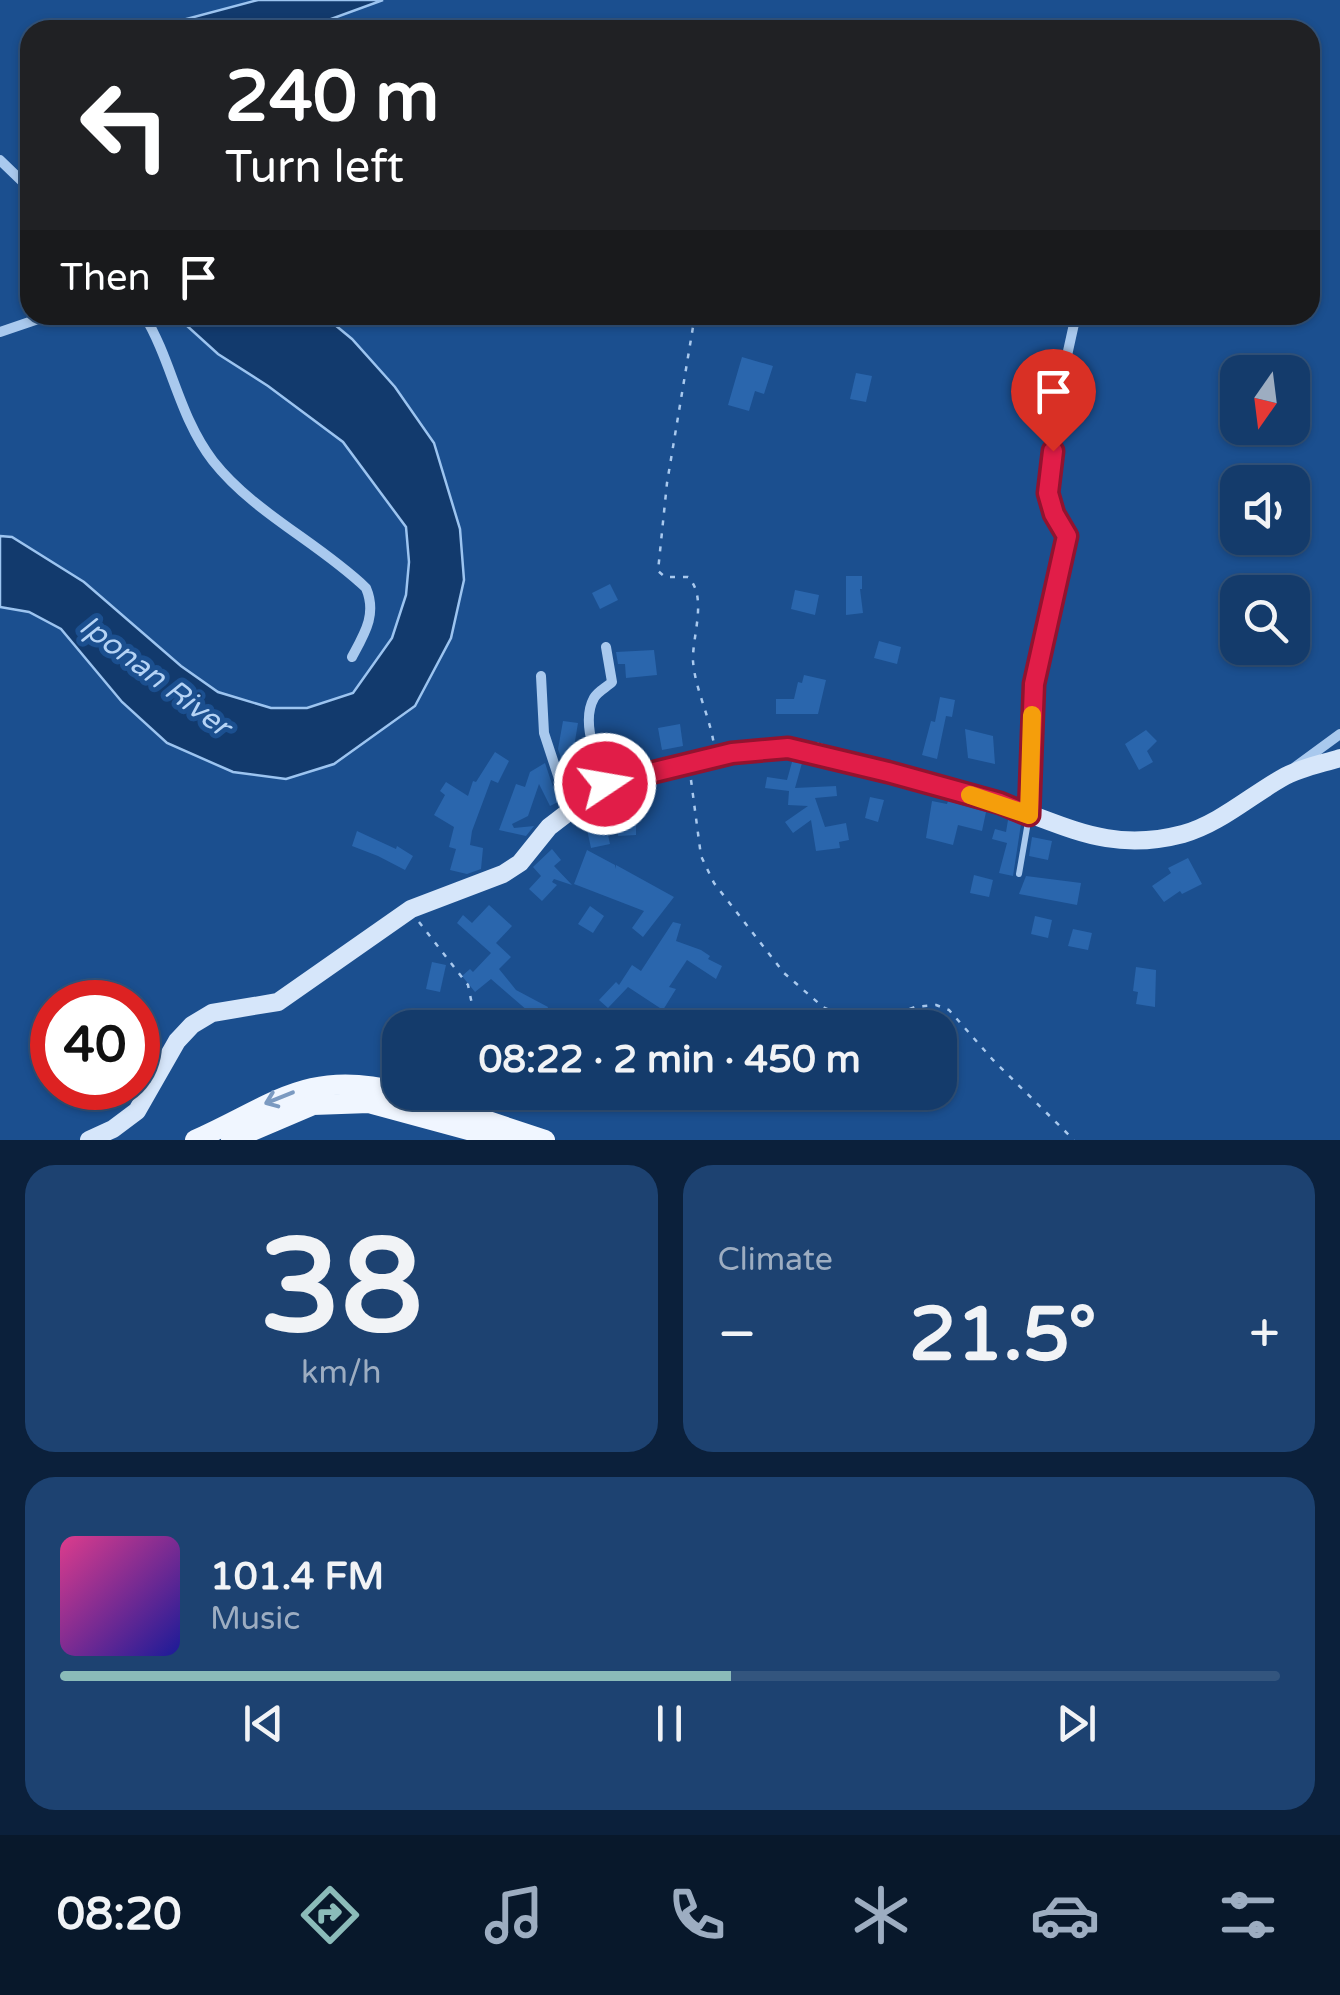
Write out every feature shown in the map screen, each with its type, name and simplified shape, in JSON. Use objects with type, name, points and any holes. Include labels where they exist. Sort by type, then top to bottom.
[{"type":"main road","points":[[195,1140],[260,1106],[312,1086],[382,1088]]},
{"type":"main road","points":[[232,1140],[313,1105],[369,1103],[505,1140]]},
{"type":"main road","points":[[454,1110],[544,1140]]},
{"type":"street","points":[[0,160],[20,179]]},
{"type":"street","points":[[150,325],[194,434],[211,458],[246,495],[366,588],[371,614],[352,656]]},
{"type":"street","points":[[1029,815],[1034,684],[1067,536],[1049,501],[1048,486],[1074,325]]},
{"type":"street","points":[[605,784],[590,732],[596,695],[612,682],[606,647]]},
{"type":"street","points":[[541,676],[544,733],[570,809]]},
{"type":"street","points":[[89,1140],[113,1130],[137,1110],[177,1042],[192,1025],[212,1012],[278,1002],[410,910],[504,874],[520,863],[549,826],[605,784],[758,748],[814,751],[1000,803],[1070,831],[1096,837],[1153,839],[1207,825],[1287,774],[1340,734]]},
{"type":"street","points":[[1287,774],[1340,758]]},
{"type":"lane","points":[[1018,874],[1029,815]]},
{"type":"path","points":[[692,325],[667,484],[658,570],[664,577],[688,577],[696,588],[693,660],[716,756]]},
{"type":"path","points":[[689,763],[701,856],[714,883],[784,973],[823,1007],[846,1018],[871,1022],[915,1007],[949,1010],[1074,1140]]},
{"type":"path","points":[[410,910],[440,954],[468,985],[473,1010]]},
{"type":"water","points":[[258,0],[383,0],[328,20],[183,20]]},
{"type":"water","name":"Iponan River","points":[[186,325],[335,325],[395,387],[434,443],[460,529],[464,580],[451,638],[415,706],[334,764],[286,779],[233,772],[167,743],[122,702],[61,629],[29,612],[0,607],[0,536],[12,537],[84,582],[181,666],[218,692],[271,708],[307,708],[353,693],[392,638],[406,595],[406,527],[343,442],[218,354]]},
{"type":"building","points":[[742,357],[773,366],[764,394],[755,391],[749,411],[728,405]]},
{"type":"building","points":[[856,373],[872,376],[866,402],[850,399]]},
{"type":"building","points":[[846,576],[862,576],[863,613],[846,615]]},
{"type":"building","points":[[610,584],[618,600],[600,609],[592,593]]},
{"type":"building","points":[[795,590],[819,595],[815,615],[791,609]]},
{"type":"building","points":[[879,641],[901,647],[897,664],[874,658]]},
{"type":"building","points":[[654,650],[657,675],[626,678],[625,664],[618,664],[616,652]]},
{"type":"building","points":[[804,675],[826,680],[818,714],[776,714],[776,699],[794,699]]},
{"type":"building","points":[[940,697],[955,700],[952,717],[946,716],[937,759],[922,755]]},
{"type":"building","points":[[563,721],[578,723],[574,747],[583,744],[587,757],[571,760],[582,778],[570,785],[558,749]]},
{"type":"building","points":[[680,724],[683,746],[662,750],[658,728]]},
{"type":"building","points":[[965,729],[993,736],[995,764],[968,758]]},
{"type":"building","points":[[1146,730],[1157,741],[1147,751],[1153,762],[1139,770],[1125,744]]},
{"type":"building","points":[[495,752],[509,761],[498,783],[491,780],[472,831],[470,845],[483,848],[481,869],[467,874],[450,870],[456,849],[449,847],[454,827],[434,815],[445,795],[440,791],[446,782],[468,796],[473,781]]},
{"type":"building","points":[[792,762],[802,763],[795,788],[836,786],[837,796],[815,798],[825,827],[846,823],[849,840],[839,842],[840,848],[816,851],[811,820],[793,833],[785,822],[808,806],[788,805],[789,791],[765,788],[767,777],[787,780]]},
{"type":"building","points":[[545,763],[558,802],[550,806],[539,784],[528,816],[512,824],[514,828],[534,826],[526,836],[499,830],[516,784],[525,787],[530,772]]},
{"type":"building","points":[[621,796],[634,797],[632,818],[636,818],[636,835],[618,836]]},
{"type":"building","points":[[870,797],[884,800],[878,822],[865,818]]},
{"type":"building","points":[[932,801],[948,801],[986,812],[982,831],[958,825],[953,845],[926,838]]},
{"type":"building","points":[[602,808],[610,844],[591,848],[584,816]]},
{"type":"building","points":[[1008,820],[1021,824],[1013,876],[999,873],[1007,843],[992,839],[995,829],[1006,832]]},
{"type":"building","points":[[357,831],[413,856],[405,870],[352,846]]},
{"type":"building","points":[[1032,837],[1052,841],[1048,860],[1029,856]]},
{"type":"building","points":[[552,849],[561,860],[554,866],[572,885],[554,879],[552,882],[557,885],[542,901],[529,889],[541,876],[533,867]]},
{"type":"building","points":[[587,850],[674,897],[643,937],[632,928],[644,911],[574,884]]},
{"type":"building","points":[[1188,858],[1202,884],[1182,894],[1180,891],[1164,902],[1152,886],[1171,873],[1168,868]]},
{"type":"building","points":[[974,875],[993,880],[989,897],[970,893]]},
{"type":"building","points":[[1026,876],[1081,883],[1077,905],[1019,894]]},
{"type":"building","points":[[489,905],[512,926],[496,943],[511,957],[499,969],[516,990],[547,1010],[527,1010],[491,979],[475,992],[462,976],[470,969],[473,972],[491,953],[457,923],[463,915],[472,923]]},
{"type":"building","points":[[590,906],[604,916],[593,933],[578,924]]},
{"type":"building","points":[[1035,916],[1052,920],[1048,938],[1031,934]]},
{"type":"building","points":[[673,922],[681,924],[676,941],[701,950],[722,966],[716,979],[687,960],[669,987],[676,989],[663,1010],[628,987],[608,1008],[599,1000],[616,982],[619,985],[632,965],[641,971]]},
{"type":"building","points":[[1073,929],[1092,933],[1088,950],[1068,946]]},
{"type":"building","points":[[432,962],[446,965],[440,992],[426,989]]},
{"type":"building","points":[[1136,967],[1156,970],[1155,1007],[1136,1004]]},
{"type":"slow traffic","points":[[970,795],[1029,815],[1032,715]]},
{"type":"route","points":[[605,784],[732,753],[788,748],[814,751],[1000,803],[1029,815],[1034,684],[1067,536],[1049,501],[1053,451]]}]
